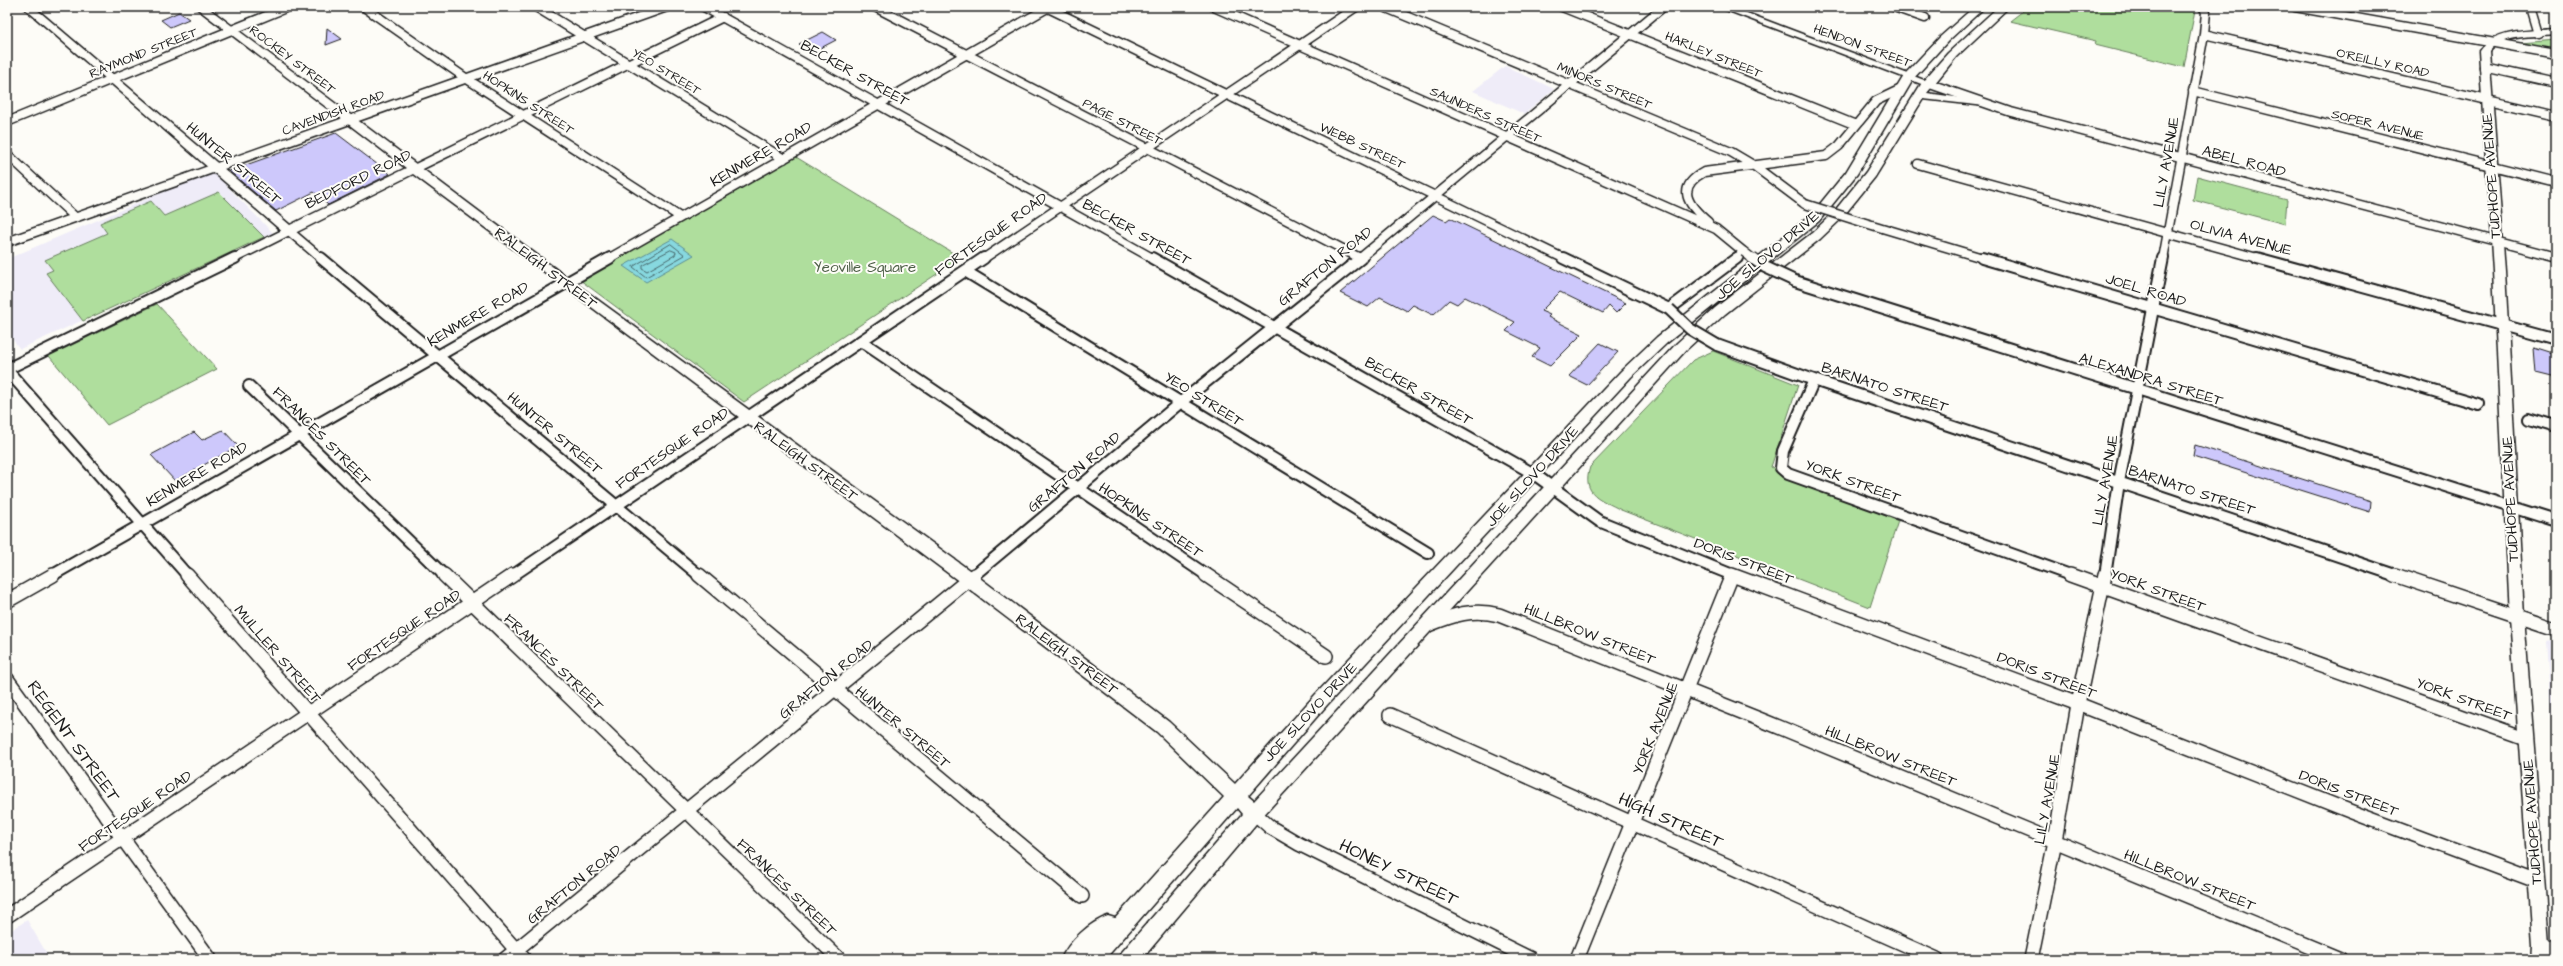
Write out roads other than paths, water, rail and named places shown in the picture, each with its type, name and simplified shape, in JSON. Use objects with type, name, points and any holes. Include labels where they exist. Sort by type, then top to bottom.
[{"type":"main road","name":"HUNTER STREET","points":[[28,7],[289,231]]},
{"type":"main road","name":"ROCKEY STREET","points":[[200,7],[349,120]]},
{"type":"main road","name":"JOE SLOVO DRIVE","points":[[1092,959],[1117,928],[1321,700],[1534,474],[1590,412],[1662,340],[1815,218],[1851,174],[1909,76],[1971,12],[1980,7]]},
{"type":"main road","name":"JOE SLOVO DRIVE","points":[[1129,959],[1254,812],[1697,332],[1816,236],[1837,216],[1871,174],[1926,83],[1952,55],[2005,8]]},
{"type":"main road","points":[[1918,95],[1990,105]]},
{"type":"main road","name":"RALEIGH STREET","points":[[349,120],[416,168],[564,282],[745,417],[970,580],[1163,727],[1254,812]]},
{"type":"main road","name":"BEDFORD ROAD","points":[[289,231],[416,168]]},
{"type":"main road","points":[[1072,959],[1102,928],[1108,926],[1117,928]]},
{"type":"street","name":"RAYMOND STREET","points":[[7,122],[288,7]]},
{"type":"street","name":"HOPKINS STREET","points":[[364,7],[467,79],[680,217]]},
{"type":"street","name":"YEO STREET","points":[[536,7],[784,159]]},
{"type":"street","name":"CAVENDISH ROAD","points":[[7,242],[668,7]]},
{"type":"street","name":"BECKER STREET","points":[[704,7],[879,103],[1275,326],[1534,474],[1552,489]]},
{"type":"street","name":"PAGE STREET","points":[[875,7],[1360,258]]},
{"type":"street","name":"KENMERE ROAD","points":[[7,601],[1048,7]]},
{"type":"street","name":"WEBB STREET","points":[[1048,7],[1225,95],[1435,194],[1669,309]]},
{"type":"street","name":"SAUNDERS STREET","points":[[1214,7],[1716,229],[1744,252]]},
{"type":"street","name":"FORTESQUE ROAD","points":[[7,916],[471,604],[745,417],[861,341],[1060,205],[1356,7]]},
{"type":"street","name":"MINORS STREET","points":[[1384,7],[1731,152],[1756,166],[1805,204]]},
{"type":"street","name":"HARLEY STREET","points":[[1562,7],[1856,125]]},
{"type":"street","name":"GRAFTON ROAD","points":[[505,959],[835,691],[970,580],[1181,402],[1360,258],[1435,194],[1663,7]]},
{"type":"street","name":"HENDON STREET","points":[[1723,7],[1926,83]]},
{"type":"street","points":[[1894,7],[1924,18]]},
{"type":"street","name":"LILY AVENUE","points":[[2031,959],[2055,841],[2078,704],[2103,587],[2119,482],[2154,308],[2204,34],[2206,12],[2202,7]]},
{"type":"street","points":[[2295,7],[2556,54]]},
{"type":"street","points":[[2321,7],[2393,25]]},
{"type":"street","points":[[2530,7],[2538,34]]},
{"type":"street","name":"BEDFORD ROAD","points":[[416,168],[723,17]]},
{"type":"street","points":[[2492,43],[2556,32]]},
{"type":"street","name":"O'REILLY ROAD","points":[[2204,34],[2556,116]]},
{"type":"street","name":"TUDHOPE AVENUE","points":[[2492,43],[2484,51],[2484,67],[2502,325],[2510,507],[2540,952]]},
{"type":"street","points":[[2484,67],[2556,83]]},
{"type":"street","name":"ABEL ROAD","points":[[1926,83],[1990,105],[2181,159],[2556,257]]},
{"type":"street","points":[[1716,229],[1707,222],[1694,194],[1696,183],[1708,177],[1756,166],[1826,156],[1839,146],[1881,97],[1901,89]]},
{"type":"street","name":"SOPER AVENUE","points":[[2193,91],[2556,182]]},
{"type":"street","points":[[7,154],[74,218]]},
{"type":"street","name":"OLIVIA AVENUE","points":[[1918,164],[2556,340]]},
{"type":"street","name":"JOEL ROAD","points":[[1805,204],[2478,404]]},
{"type":"street","name":"BEDFORD ROAD","points":[[7,369],[289,231]]},
{"type":"street","name":"HUNTER STREET","points":[[289,231],[436,356],[616,504],[835,691],[1082,896]]},
{"type":"street","points":[[1669,309],[1744,252]]},
{"type":"street","name":"ALEXANDRA STREET","points":[[1744,252],[1765,266],[1795,282],[2556,521]]},
{"type":"street","name":"YEO STREET","points":[[965,271],[1428,553]]},
{"type":"street","name":"BARNATO STREET","points":[[1669,309],[1690,329],[1717,345],[1814,380],[2556,629]]},
{"type":"street","name":"HOPKINS STREET","points":[[861,341],[1077,489],[1326,656]]},
{"type":"street","name":"MULLER STREET","points":[[7,369],[524,959]]},
{"type":"street","name":"YORK STREET","points":[[1814,380],[1783,451],[1780,464],[1782,470],[1826,488],[2525,738]]},
{"type":"street","name":"FRANCES STREET","points":[[249,386],[471,604],[839,959]]},
{"type":"street","points":[[2530,419],[2556,427]]},
{"type":"street","name":"DORIS STREET","points":[[1552,489],[1598,521],[1732,575],[2078,704],[2352,812],[2536,881]]},
{"type":"street","name":"YORK AVENUE","points":[[1577,959],[1634,823],[1732,575]]},
{"type":"street","name":"HILLBROW STREET","points":[[1426,626],[1465,611],[1484,610],[1687,690],[2340,959]]},
{"type":"street","name":"REGENT STREET","points":[[7,680],[210,959]]},
{"type":"street","name":"HIGH STREET","points":[[1390,715],[1937,959]]},
{"type":"street","name":"HONEY STREET","points":[[1254,812],[1270,827],[1299,844],[1531,959]]},
{"type":"street","points":[[2540,952],[2556,950]]},
{"type":"water","points":[[672,239],[694,255],[646,282],[623,266]]},
{"type":"park label","name":"Yeoville Square","points":[[865,267]]}]
